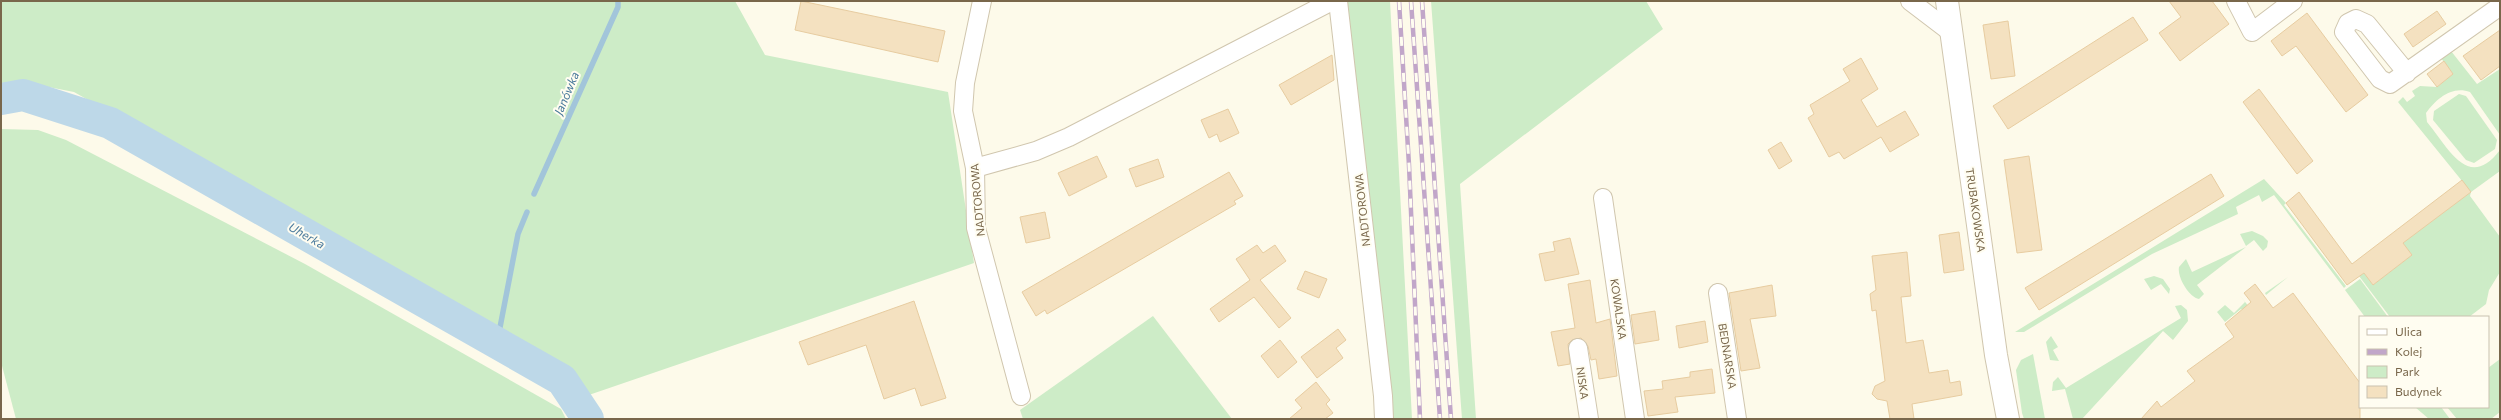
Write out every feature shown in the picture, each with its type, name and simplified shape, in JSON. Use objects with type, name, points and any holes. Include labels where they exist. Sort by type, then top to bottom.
[{"type":"street","name":"NADTOROWA","points":[[982,1],[965,83],[963,111],[975,168],[976,228],[1021,396]]},
{"type":"street","points":[[975,168],[1036,151],[1069,137],[1332,1]]},
{"type":"street","name":"NADTOROWA","points":[[1338,1],[1383,396],[1384,419]]},
{"type":"street","points":[[1910,1],[1952,33]]},
{"type":"street","name":"TRUBAKOWSKA","points":[[1947,1],[1996,355],[2008,419]]},
{"type":"street","points":[[2236,1],[2252,32],[2293,1]]},
{"type":"street","points":[[2406,73],[2495,8]]},
{"type":"street","name":"KOWALSKA","points":[[1603,198],[1635,419]]},
{"type":"street","name":"BEDNARSKA","points":[[1718,293],[1738,419]]},
{"type":"street","name":"NISKA","points":[[1578,348],[1589,419]]},
{"type":"green space","points":[[1,1],[735,1],[765,55],[948,92],[974,263],[583,397],[566,369],[74,92],[23,82],[1,86]]},
{"type":"green space","points":[[1347,1],[1390,1],[1412,419],[1387,419],[1387,395]]},
{"type":"green space","points":[[1431,1],[1646,1],[1663,29],[1460,184],[1476,419],[1462,419]]},
{"type":"green space","points":[[2451,51],[2477,84],[2500,69],[2500,135],[2470,92],[2457,90],[2451,92],[2440,98],[2426,113],[2427,122],[2443,143],[2459,161],[2468,166],[2478,167],[2489,162],[2500,150],[2500,171],[2471,192],[2398,102],[2403,97],[2407,102],[2415,96],[2412,91],[2420,86],[2437,87],[2453,74],[2441,58]]},
{"type":"green space","points":[[2459,94],[2466,96],[2497,140],[2495,149],[2474,163],[2466,160],[2433,120],[2434,111]]},
{"type":"green space","points":[[1,129],[38,130],[66,140],[305,264],[561,409],[566,419],[16,419],[1,362]]},
{"type":"green space","points":[[2264,179],[2286,203],[2284,205],[2346,286],[2344,288],[2274,195],[2262,202],[2259,195],[2236,207],[2238,214],[2152,254],[2024,332],[2015,332]]},
{"type":"green space","points":[[2471,192],[2470,196],[2500,237],[2500,272],[2489,290],[2486,304],[2470,316],[2389,316],[2359,276],[2364,273],[2373,285],[2412,255],[2403,243]]},
{"type":"green space","points":[[2252,231],[2263,236],[2268,241],[2267,247],[2263,251],[2254,240],[2246,246],[2240,234]]},
{"type":"green space","points":[[2246,247],[2197,285],[2204,294],[2199,299],[2191,295],[2184,286],[2180,276],[2179,267],[2186,259],[2192,272]]},
{"type":"green space","points":[[2154,276],[2163,279],[2170,289],[2169,294],[2161,284],[2151,290],[2144,279]]},
{"type":"green space","points":[[2288,277],[2266,295],[2265,293]]},
{"type":"green space","points":[[2360,279],[2387,316],[2364,316],[2345,290]]},
{"type":"green space","points":[[2239,294],[2249,307],[2244,311],[2241,309],[2225,322],[2217,312],[2225,305],[2234,313],[2245,302]]},
{"type":"green space","points":[[2181,305],[2187,310],[2188,321],[2173,340],[2163,331],[2082,419],[2073,419],[2065,389],[2052,391],[2053,382],[2058,377],[2066,388],[2181,318],[2175,306]]},
{"type":"green space","points":[[1153,316],[1232,419],[1023,419],[1020,410]]},
{"type":"green space","points":[[2051,336],[2058,347],[2053,350],[2059,361],[2050,360],[2046,342]]},
{"type":"green space","points":[[2033,354],[2045,419],[2024,419],[2022,413],[2016,370],[2021,360]]},
{"type":"green space","points":[[2500,359],[2500,412],[2491,419],[2457,419],[2448,408],[2489,408],[2489,367]]},
{"type":"green space","points":[[2416,408],[2442,408],[2450,419],[2429,419]]},
{"type":"building","points":[[801,1],[945,31],[938,62],[795,30]]},
{"type":"building","points":[[2169,1],[2212,1],[2229,24],[2180,61],[2159,33],[2181,17]]},
{"type":"building","points":[[2437,11],[2446,24],[2413,47],[2404,34]]},
{"type":"building","points":[[2307,13],[2368,95],[2346,112],[2296,46],[2282,56],[2271,41]]},
{"type":"building","points":[[2133,17],[2148,40],[2008,129],[1993,106]]},
{"type":"building","points":[[2008,21],[2015,76],[1991,79],[1983,25]]},
{"type":"building","points":[[2500,30],[2500,66],[2481,80],[2463,56]]},
{"type":"building","points":[[1332,55],[1334,80],[1291,105],[1279,85]]},
{"type":"building","points":[[1861,58],[1878,89],[1861,100],[1877,127],[1905,111],[1919,135],[1890,152],[1881,137],[1844,159],[1839,152],[1829,157],[1808,118],[1814,114],[1810,105],[1850,81],[1843,69]]},
{"type":"building","points":[[2444,61],[2453,74],[2437,87],[2427,74]]},
{"type":"building","points":[[2259,89],[2313,161],[2297,174],[2243,102]]},
{"type":"building","points":[[1228,109],[1239,133],[1220,142],[1217,134],[1209,138],[1201,120]]},
{"type":"building","points":[[1781,142],[1792,161],[1779,169],[1768,150]]},
{"type":"building","points":[[1097,156],[1107,177],[1069,196],[1058,173]]},
{"type":"building","points":[[2029,156],[2042,250],[2017,253],[2004,160]]},
{"type":"building","points":[[1158,159],[1164,177],[1136,187],[1129,169]]},
{"type":"building","points":[[1229,172],[1243,196],[1234,201],[1236,204],[1047,314],[1045,310],[1036,316],[1022,292]]},
{"type":"building","points":[[2211,174],[2224,196],[2039,310],[2025,288]]},
{"type":"building","points":[[2462,180],[2471,192],[2403,243],[2412,255],[2373,285],[2364,273],[2347,285],[2286,203],[2299,192],[2352,264]]},
{"type":"building","points":[[1045,212],[1050,238],[1026,243],[1020,217]]},
{"type":"building","points":[[1959,232],[1964,270],[1944,273],[1939,235]]},
{"type":"building","points":[[1570,238],[1579,274],[1545,281],[1539,254],[1555,251],[1553,242]]},
{"type":"building","points":[[1257,245],[1263,253],[1275,245],[1286,261],[1260,280],[1291,318],[1279,328],[1254,297],[1219,322],[1210,309],[1250,280],[1236,259]]},
{"type":"building","points":[[1907,252],[1911,296],[1901,297],[1906,343],[1923,340],[1929,373],[1948,370],[1950,383],[1960,381],[1962,395],[1912,404],[1914,419],[1890,419],[1887,401],[1877,399],[1872,394],[1875,386],[1885,381],[1876,310],[1872,311],[1870,294],[1876,290],[1872,256]]},
{"type":"building","points":[[1305,271],[1327,279],[1319,298],[1297,289]]},
{"type":"building","points":[[1590,280],[1596,323],[1610,319],[1617,376],[1599,379],[1596,359],[1591,360],[1588,346],[1581,338],[1572,340],[1568,344],[1570,364],[1558,366],[1551,332],[1575,328],[1568,284]]},
{"type":"building","points":[[2255,284],[2273,308],[2293,293],[2359,382],[2360,419],[2141,419],[2157,401],[2161,407],[2195,381],[2187,371],[2234,337],[2225,324],[2251,302],[2244,293]]},
{"type":"building","points":[[1772,285],[1776,316],[1750,319],[1760,368],[1741,371],[1729,293]]},
{"type":"building","points":[[914,301],[946,398],[921,406],[915,388],[884,399],[866,345],[808,365],[799,342]]},
{"type":"building","points":[[1655,311],[1659,340],[1635,344],[1631,315]]},
{"type":"building","points":[[1705,321],[1708,342],[1679,348],[1676,326]]},
{"type":"building","points":[[1338,329],[1346,340],[1336,348],[1343,358],[1317,378],[1301,357]]},
{"type":"building","points":[[1280,340],[1297,362],[1278,378],[1261,356]]},
{"type":"building","points":[[1712,369],[1715,393],[1675,397],[1678,412],[1648,416],[1644,391],[1663,389],[1662,381],[1690,377],[1690,372]]},
{"type":"building","points":[[1316,382],[1330,400],[1326,404],[1333,413],[1325,419],[1289,419],[1302,408],[1295,400]]},
{"type":"waterway","name":"Janówka","points":[[534,194],[618,7],[618,1]]},
{"type":"waterway","name":"Uherka","points":[[1,99],[23,95],[110,123],[562,380],[588,419]]},
{"type":"waterway","name":"Janówka","points":[[497,343],[518,234],[527,212]]},
{"type":"railway","points":[[1399,1],[1409,165],[1420,419]]},
{"type":"railway","points":[[1411,1],[1440,419]]},
{"type":"railway","points":[[1422,1],[1451,419]]}]
